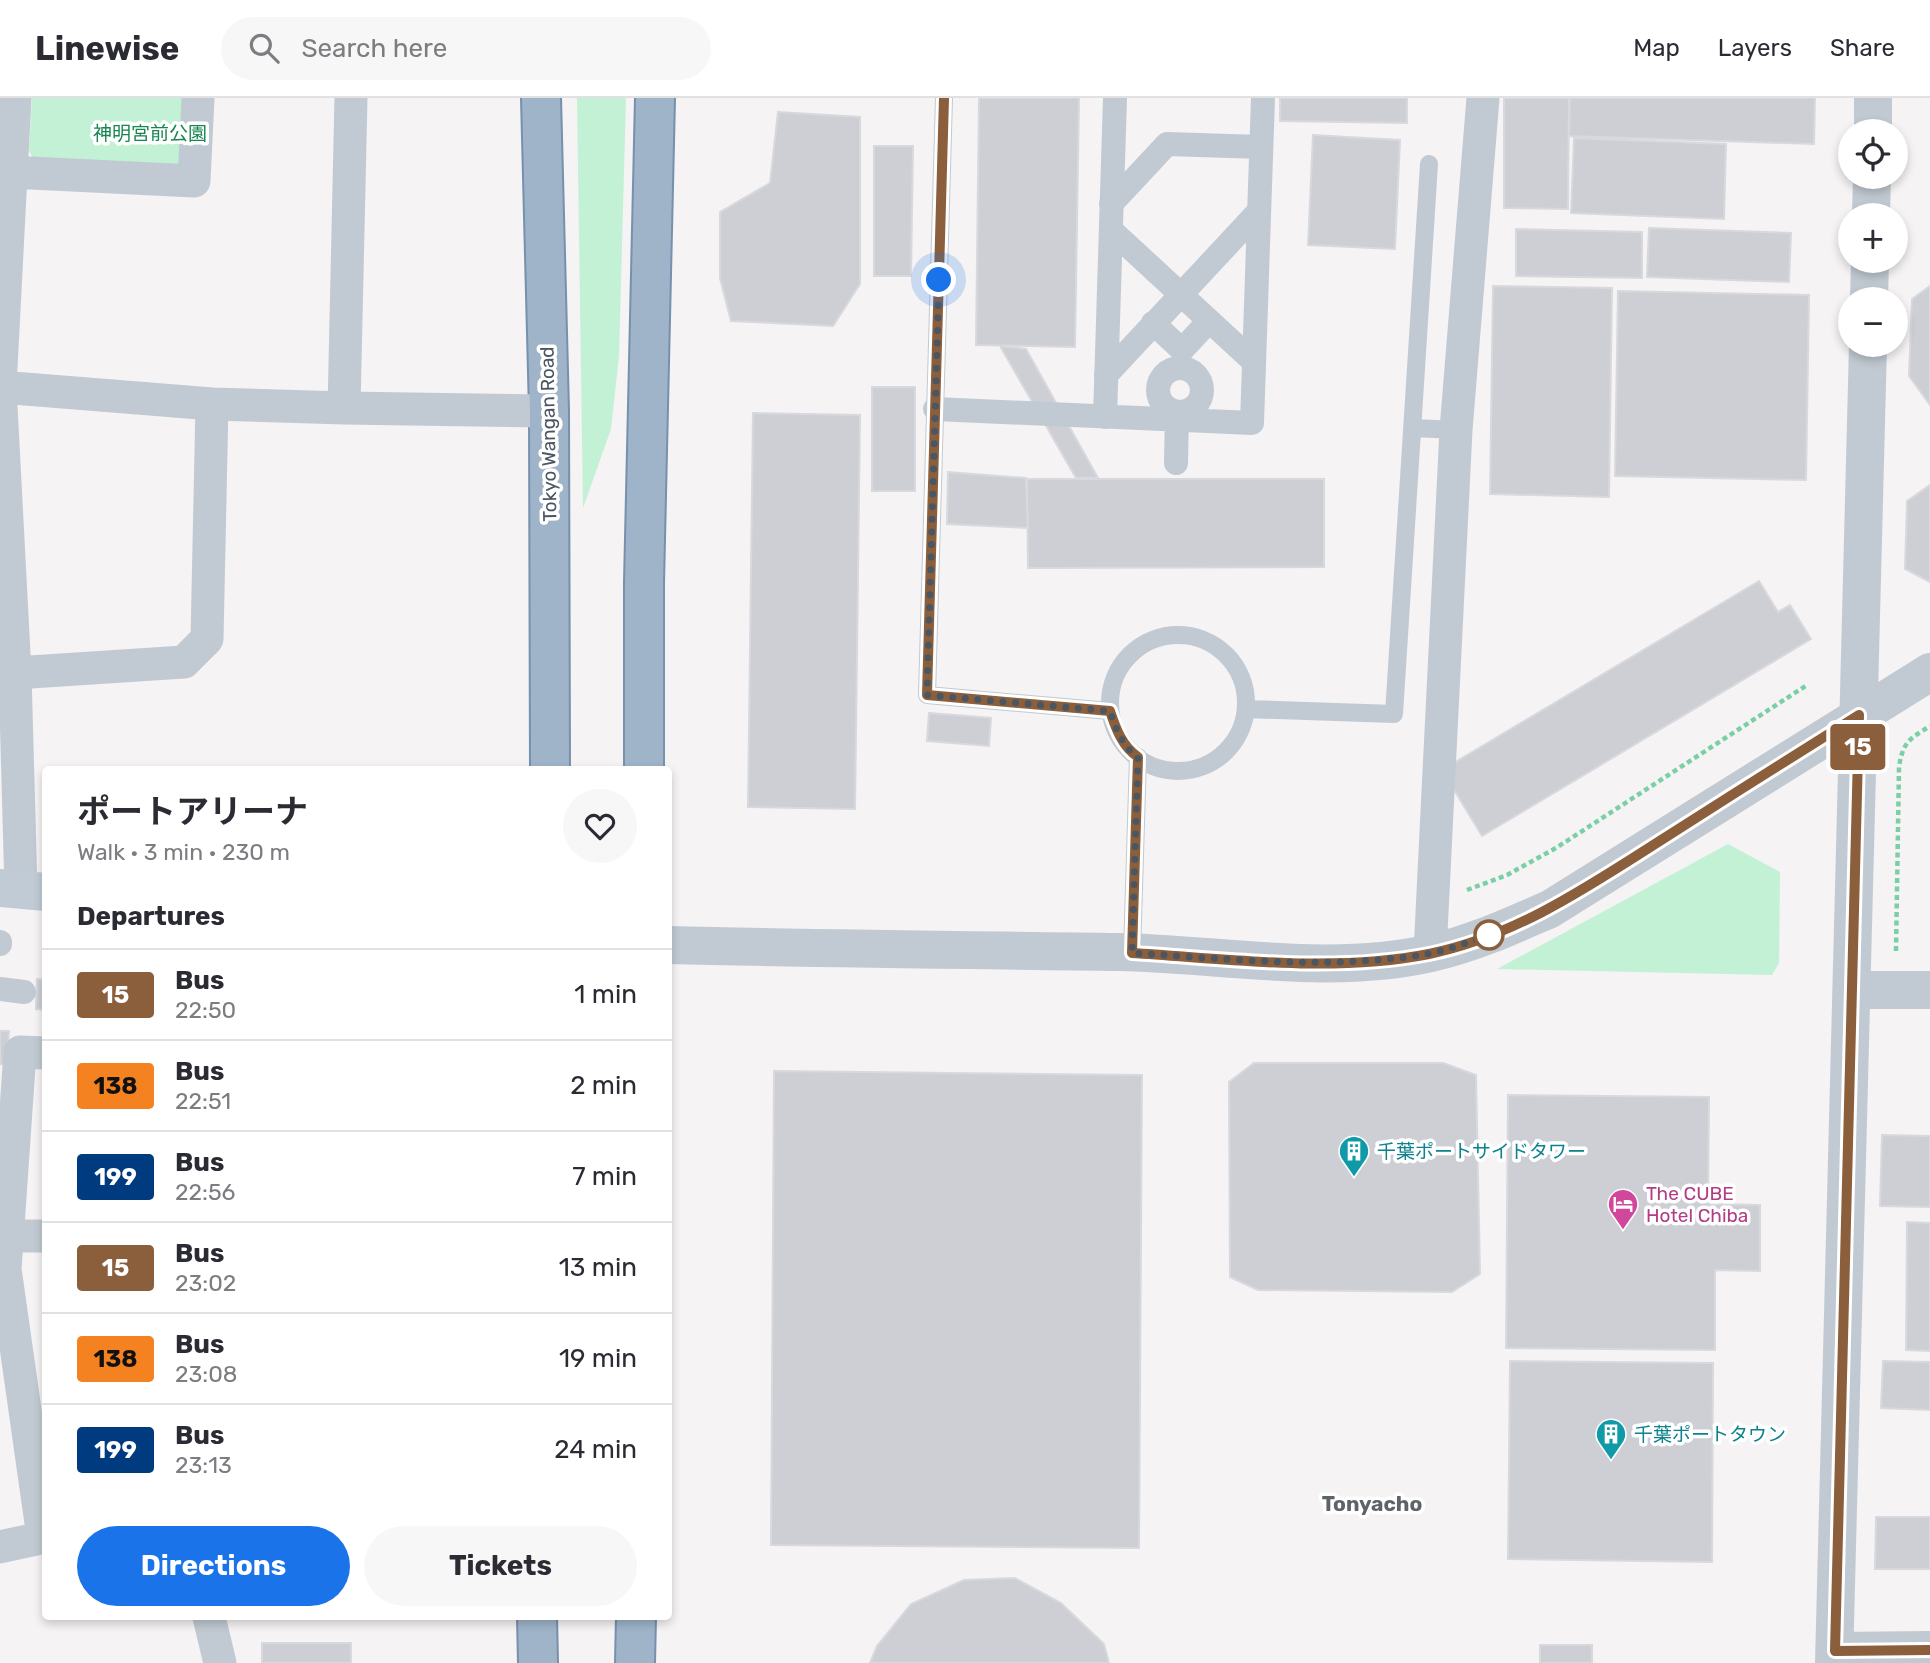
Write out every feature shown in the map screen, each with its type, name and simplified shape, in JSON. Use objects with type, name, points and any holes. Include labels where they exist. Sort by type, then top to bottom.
[{"type":"highway","name":"Tokyo Wangan Road","points":[[541,98],[544,276],[550,411],[550,766]]},
{"type":"highway","points":[[644,766],[644,583],[655,98]]},
{"type":"highway","points":[[537,1620],[538,1663]]},
{"type":"highway","points":[[635,1663],[636,1620]]},
{"type":"street","points":[[15,98],[0,387],[7,672],[22,890]]},
{"type":"street","points":[[11,172],[194,181],[198,98]]},
{"type":"street","points":[[344,408],[351,98]]},
{"type":"street","points":[[1105,417],[1115,98]]},
{"type":"street","points":[[936,409],[1105,417],[1177,416],[1252,423],[1263,98]]},
{"type":"street","points":[[1430,953],[1456,430],[1483,98]]},
{"type":"street","points":[[1872,119],[1873,98]]},
{"type":"street","points":[[1111,204],[1167,144],[1261,146]]},
{"type":"street","points":[[1106,375],[1259,211]]},
{"type":"street","points":[[1111,230],[1254,362]]},
{"type":"street","points":[[1182,359],[1209,321]]},
{"type":"street","points":[[1153,323],[1199,378],[1202,392],[1197,405],[1177,416]]},
{"type":"street","points":[[1868,357],[1835,1657],[1930,1650]]},
{"type":"street","points":[[0,387],[212,404],[550,411]]},
{"type":"street","points":[[7,672],[184,662],[207,639],[212,404]]},
{"type":"street","points":[[1176,463],[1177,416]]},
{"type":"street","points":[[672,945],[1132,953],[1296,963],[1370,961],[1430,953],[1489,935],[1550,909],[1930,672]]},
{"type":"street","points":[[1852,990],[1930,990]]},
{"type":"street","points":[[42,1054],[20,1052],[4,1236],[5,1269],[42,1523]]},
{"type":"street","points":[[4,1236],[42,1236]]},
{"type":"street","points":[[0,1547],[42,1537]]},
{"type":"street","points":[[210,1620],[220,1663]]},
{"type":"lane","points":[[944,98],[927,695],[1110,711]]},
{"type":"lane","points":[[1246,709],[1394,714],[1429,164]]},
{"type":"lane","points":[[1413,428],[1456,430]]},
{"type":"lane","points":[[1179,635],[1202,639],[1221,650],[1236,667],[1244,687],[1246,709],[1241,730],[1230,749],[1213,762],[1192,770],[1170,771],[1149,765],[1130,752],[1117,733],[1110,711],[1112,688],[1121,667],[1136,649],[1156,639],[1179,635]]},
{"type":"lane","points":[[1132,953],[1138,757]]},
{"type":"path","points":[[1468,890],[1507,874],[1556,848],[1807,685]]},
{"type":"path","points":[[1896,951],[1899,767],[1902,749],[1914,736],[1930,726]]},
{"type":"green space","name":"神明宮前公園","points":[[32,98],[188,98],[185,158],[174,170],[35,162],[29,151]]},
{"type":"green space","points":[[577,98],[626,98],[619,356],[611,429],[583,508]]},
{"type":"green space","points":[[1728,844],[1780,872],[1779,963],[1772,975],[1497,969]]},
{"type":"building","points":[[979,98],[1079,98],[1075,347],[976,345]]},
{"type":"building","points":[[1280,98],[1407,98],[1407,123],[1280,121]]},
{"type":"building","points":[[1504,98],[1569,98],[1568,209],[1504,208]]},
{"type":"building","points":[[1570,98],[1815,98],[1814,144],[1569,136]]},
{"type":"building","points":[[778,112],[860,117],[860,284],[833,326],[731,321],[720,278],[720,212],[770,183]]},
{"type":"building","points":[[1313,135],[1400,140],[1395,249],[1308,245]]},
{"type":"building","points":[[1574,138],[1726,144],[1724,219],[1571,213]]},
{"type":"building","points":[[874,146],[913,146],[911,276],[874,276]]},
{"type":"building","points":[[1649,228],[1791,233],[1789,282],[1647,277]]},
{"type":"building","points":[[1516,229],[1642,232],[1642,278],[1516,276]]},
{"type":"building","points":[[1493,286],[1612,288],[1609,497],[1490,494]]},
{"type":"building","points":[[1930,286],[1930,405],[1909,376],[1912,299]]},
{"type":"building","points":[[1618,291],[1809,295],[1806,480],[1615,476]]},
{"type":"building","points":[[1000,346],[1026,349],[1098,478],[1076,478]]},
{"type":"building","points":[[872,387],[915,387],[915,491],[872,491]]},
{"type":"building","points":[[753,413],[860,415],[855,809],[748,807]]},
{"type":"building","points":[[948,472],[1026,478],[1028,528],[947,524]]},
{"type":"building","points":[[1027,479],[1324,479],[1324,567],[1028,568]]},
{"type":"building","points":[[1930,485],[1930,582],[1905,569],[1907,501]]},
{"type":"building","points":[[1759,581],[1778,612],[1790,605],[1811,639],[1482,836],[1442,770]]},
{"type":"building","points":[[929,713],[991,718],[989,746],[927,741]]},
{"type":"building","points":[[37,979],[42,980],[42,1010],[36,1009]]},
{"type":"building","points":[[0,1031],[9,1031],[7,1065],[0,1064]]},
{"type":"building","name":"千葉ポートサイドタワー","points":[[1254,1063],[1443,1063],[1476,1075],[1480,1274],[1452,1292],[1258,1290],[1230,1277],[1229,1082]]},
{"type":"building","points":[[774,1071],[1142,1075],[1139,1548],[771,1545]]},
{"type":"building","points":[[1508,1095],[1709,1097],[1708,1204],[1760,1205],[1760,1271],[1715,1270],[1715,1350],[1506,1348]]},
{"type":"building","points":[[1882,1135],[1930,1136],[1930,1207],[1880,1206]]},
{"type":"building","points":[[1907,1222],[1930,1223],[1930,1351],[1906,1350]]},
{"type":"building","name":"千葉ポートタウン","points":[[1510,1361],[1713,1363],[1712,1562],[1508,1559]]},
{"type":"building","points":[[1883,1361],[1930,1362],[1930,1410],[1881,1408]]},
{"type":"building","points":[[1876,1517],[1930,1517],[1930,1569],[1875,1569]]},
{"type":"building","points":[[1015,1578],[1061,1603],[1104,1644],[1109,1663],[870,1663],[877,1646],[911,1604],[964,1580]]},
{"type":"building","points":[[262,1643],[351,1643],[351,1663],[262,1663]]},
{"type":"building","points":[[1540,1645],[1592,1645],[1592,1663],[1540,1663]]},
{"type":"bus line","name":"15","points":[[944,98],[927,695],[1110,711],[1117,733],[1130,752],[1138,757],[1132,953],[1296,963],[1370,961],[1430,953],[1489,935],[1550,909],[1859,715],[1835,1651],[1930,1650]]},
{"type":"place","name":"千葉ポートサイドタワー","points":[[1354,1178]]},
{"type":"place","name":"The CUBE Hotel Chiba","points":[[1623,1231]]},
{"type":"place","name":"千葉ポートタウン","points":[[1611,1461]]},
{"type":"district","name":"Tonyacho","points":[[1372,1504]]},
{"type":"route","points":[[939,280],[927,695],[1110,711],[1117,733],[1130,752],[1138,757],[1132,953],[1296,963],[1370,961],[1430,953],[1489,935]]}]
